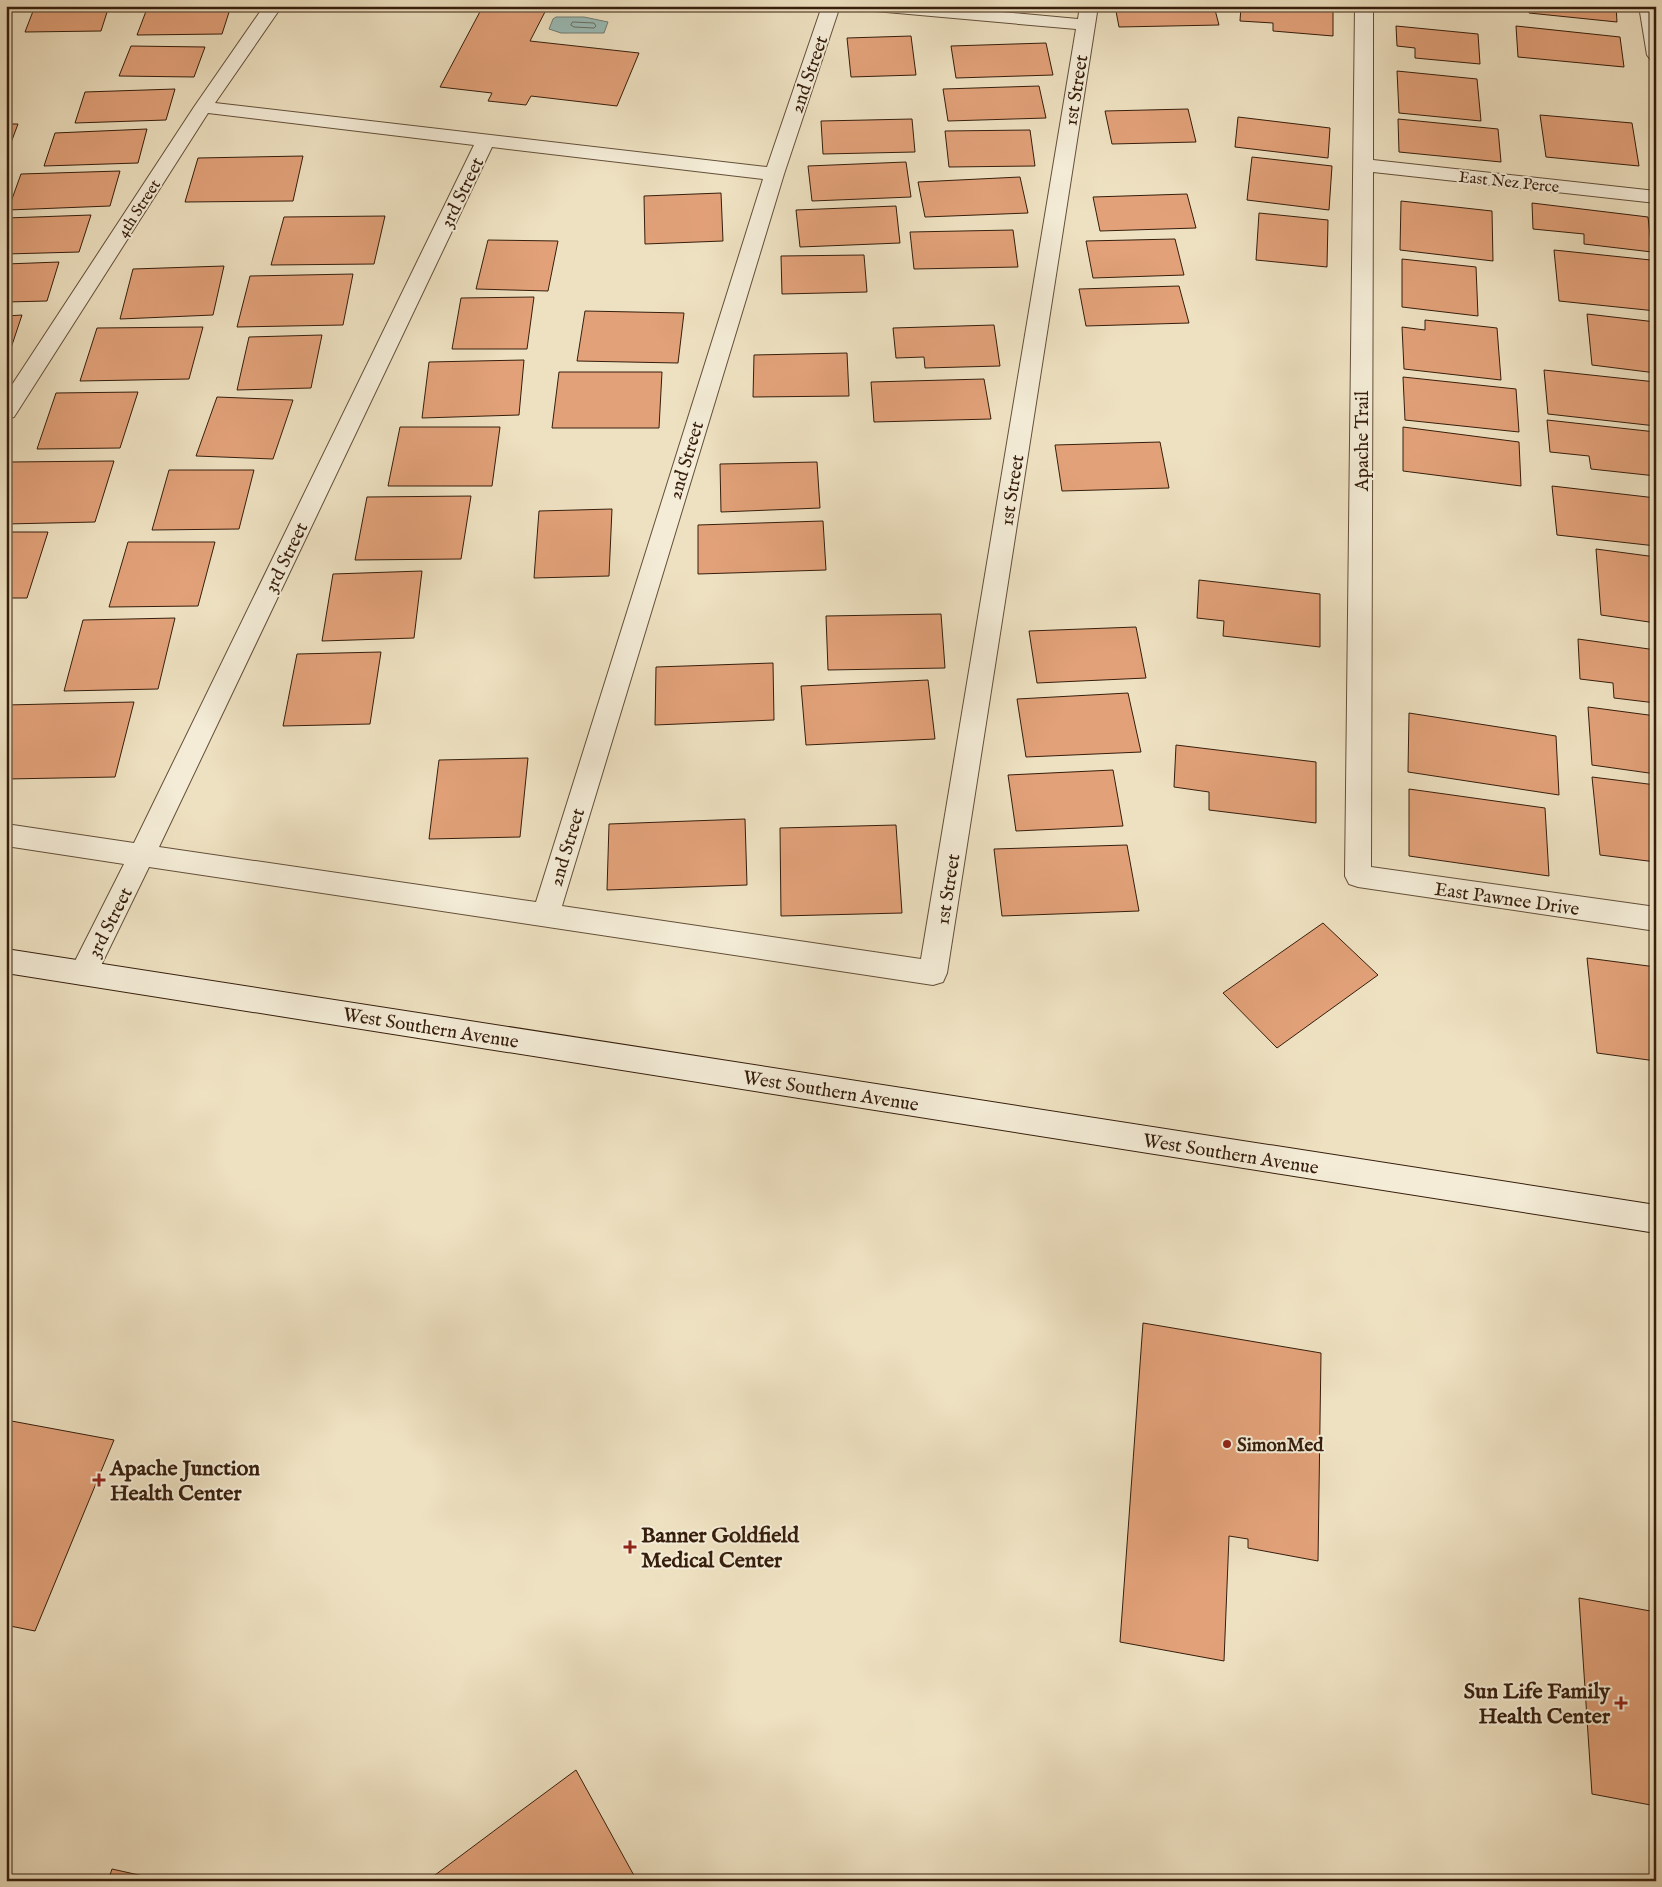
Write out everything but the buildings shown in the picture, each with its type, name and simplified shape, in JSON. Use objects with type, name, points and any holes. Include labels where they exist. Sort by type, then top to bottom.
[{"type":"main road","name":"4th Street","points":[[6,412],[203,106],[273,6]]},
{"type":"main road","name":"2nd Street","points":[[545,916],[774,174],[831,6]]},
{"type":"main road","points":[[874,6],[1087,16]]},
{"type":"main road","name":"Apache Trail","points":[[1358,876],[1364,6]]},
{"type":"main road","points":[[1648,6],[1656,55]]},
{"type":"main road","name":"1st Street","points":[[545,916],[933,973],[1087,16]]},
{"type":"main road","points":[[203,106],[774,174]]},
{"type":"main road","name":"3rd Street","points":[[83,973],[142,855],[485,141]]},
{"type":"main road","name":"East Nez Perce","points":[[1363,165],[1656,197]]},
{"type":"main road","points":[[6,835],[545,916]]},
{"type":"main road","name":"East Pawnee Drive","points":[[1358,876],[1656,919]]},
{"type":"main road","name":"West Southern Avenue","points":[[6,961],[1656,1219]]},
{"type":"water","points":[[556,17],[584,17],[608,22],[604,33],[561,33],[549,29],[553,19]]},
{"type":"place","name":"SimonMed","points":[[1227,1444]]},
{"type":"place","name":"Apache Junction Health Center","points":[[99,1480]]},
{"type":"place","name":"Banner Goldfield Medical Center","points":[[630,1547]]},
{"type":"place","name":"Sun Life Family Health Center","points":[[1621,1703]]}]
